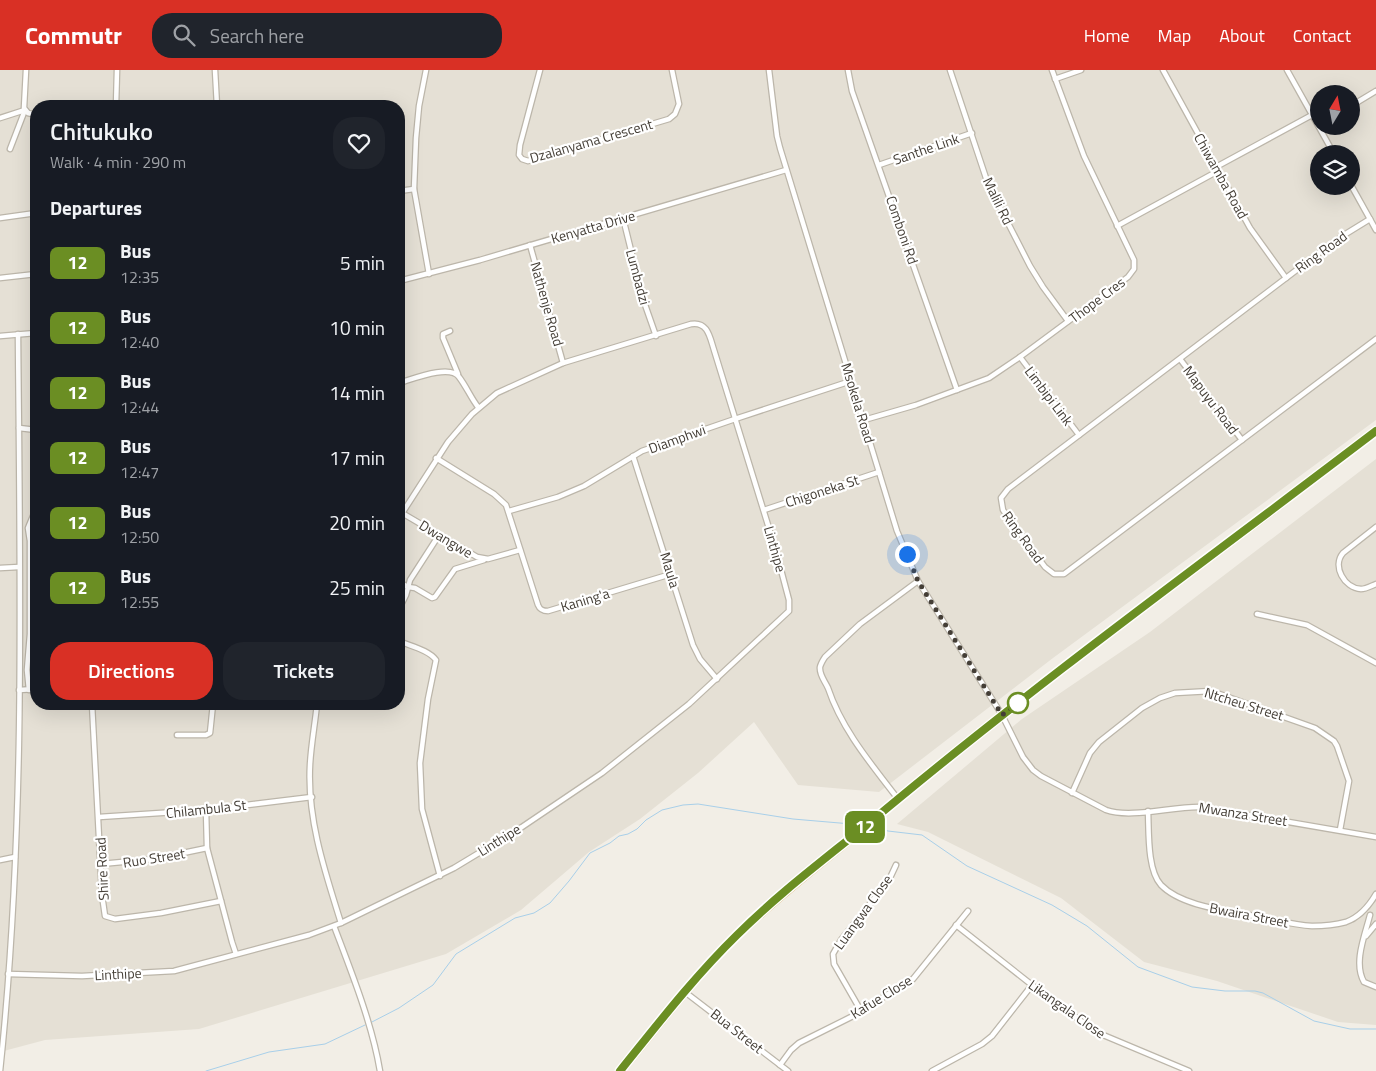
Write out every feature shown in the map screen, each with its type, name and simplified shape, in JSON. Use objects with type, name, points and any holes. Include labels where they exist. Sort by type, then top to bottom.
[{"type":"highway","points":[[620,1071],[709,964],[752,920],[947,758],[1376,431]]},
{"type":"street","points":[[10,149],[25,110],[26,70]]},
{"type":"street","points":[[116,100],[117,70]]},
{"type":"street","points":[[215,70],[217,100]]},
{"type":"street","points":[[426,70],[419,106],[414,189],[429,274]]},
{"type":"street","name":"Dzalanyama Crescent","points":[[540,70],[520,145],[519,155],[522,160],[528,161],[669,119],[676,114],[679,104],[672,70]]},
{"type":"street","name":"Msokela Road","points":[[768,70],[776,136],[898,531],[918,581],[1002,715]]},
{"type":"street","name":"Comboni Rd","points":[[848,70],[852,91],[957,390]]},
{"type":"street","name":"Malili Rd","points":[[950,70],[988,184],[1039,280],[1068,321]]},
{"type":"street","name":"Thope Cres","points":[[864,420],[989,378],[1128,277],[1134,269],[1134,260],[1084,156],[1052,70]]},
{"type":"street","points":[[1055,79],[1081,70]]},
{"type":"street","name":"Chiwamba Road","points":[[1163,70],[1260,243],[1286,278]]},
{"type":"street","points":[[1286,70],[1310,112]]},
{"type":"street","points":[[1360,101],[1376,91]]},
{"type":"street","points":[[25,110],[30,114]]},
{"type":"street","points":[[0,118],[25,110]]},
{"type":"street","points":[[1117,226],[1310,116]]},
{"type":"street","name":"Santhe Link","points":[[879,165],[972,133]]},
{"type":"street","name":"Kenyatta Drive","points":[[405,280],[786,170]]},
{"type":"street","points":[[405,190],[414,189]]},
{"type":"street","points":[[1357,195],[1376,230]]},
{"type":"street","points":[[0,218],[30,214]]},
{"type":"street","name":"Lumbadzi","points":[[623,218],[643,300],[656,336]]},
{"type":"street","name":"Ring Road","points":[[1370,219],[1344,235],[1286,278],[1008,489],[1000,498],[1002,510],[1045,567],[1059,575],[1075,566],[1376,339]]},
{"type":"street","name":"Nathenje Road","points":[[530,245],[563,363]]},
{"type":"street","points":[[0,278],[30,275]]},
{"type":"street","name":"Linthipe","points":[[8,974],[90,976],[174,971],[293,940],[341,923],[440,876],[522,827],[602,773],[689,704],[789,611],[789,600],[764,510],[706,328],[700,324],[696,323],[563,363],[506,387],[478,407],[458,429],[436,458],[405,508]]},
{"type":"street","points":[[450,331],[443,334],[442,338],[459,376],[478,407]]},
{"type":"street","points":[[0,336],[30,333]]},
{"type":"street","points":[[0,1071],[15,857],[19,690],[18,334]]},
{"type":"street","name":"Limbipi Link","points":[[1020,357],[1079,435]]},
{"type":"street","name":"Mapuyu Road","points":[[1180,359],[1242,440]]},
{"type":"street","points":[[405,381],[446,371],[455,372],[459,376]]},
{"type":"street","name":"Diamphwi","points":[[509,511],[558,497],[584,486],[634,456],[681,437],[852,381]]},
{"type":"street","points":[[19,428],[30,429]]},
{"type":"street","name":"Maula","points":[[634,456],[696,653],[717,679]]},
{"type":"street","points":[[436,458],[494,494],[506,505],[509,511]]},
{"type":"street","name":"Chigoneka St","points":[[764,510],[879,472]]},
{"type":"street","name":"Kaning'a","points":[[509,511],[538,605],[543,611],[671,574]]},
{"type":"street","name":"Dwangwe","points":[[405,512],[477,557],[488,559],[520,550]]},
{"type":"street","points":[[19,690],[29,690],[27,670],[30,634],[30,541],[28,528],[30,522]]},
{"type":"street","points":[[1376,527],[1339,558],[1338,566],[1343,578],[1354,587],[1363,589],[1376,584]]},
{"type":"street","points":[[405,594],[410,580],[439,534]]},
{"type":"street","points":[[405,585],[435,598],[455,569],[488,559]]},
{"type":"street","points":[[0,568],[19,567]]},
{"type":"street","points":[[898,799],[864,755],[847,728],[820,673],[820,667],[822,661],[860,624],[918,581]]},
{"type":"street","points":[[1257,614],[1280,618],[1313,628],[1376,664]]},
{"type":"street","points":[[405,643],[419,649],[436,660],[428,699],[420,763],[422,809],[440,876]]},
{"type":"street","name":"Ntcheu Street","points":[[1072,793],[1094,747],[1142,708],[1174,693],[1210,691],[1308,724],[1334,741],[1348,781],[1340,830]]},
{"type":"street","name":"Shire Road","points":[[92,710],[104,913],[106,916],[112,920],[162,913],[221,901]]},
{"type":"street","points":[[176,735],[208,734],[212,730],[213,710]]},
{"type":"street","points":[[316,710],[310,765],[312,797],[320,854],[341,923]]},
{"type":"street","name":"Mwanza Street","points":[[1002,715],[1020,753],[1033,770],[1072,793],[1110,811],[1124,813],[1202,806],[1376,837]]},
{"type":"street","name":"Chilambula St","points":[[99,817],[206,810],[312,797]]},
{"type":"street","points":[[206,810],[207,848],[236,954]]},
{"type":"street","name":"Bwaira Street","points":[[1148,811],[1150,855],[1155,875],[1163,887],[1180,897],[1214,909],[1304,925],[1322,926],[1352,919],[1364,910],[1376,894]]},
{"type":"street","name":"Ruo Street","points":[[101,864],[154,859],[207,848]]},
{"type":"street","points":[[0,860],[15,857]]},
{"type":"street","name":"Luangwa Close","points":[[861,1011],[834,964],[833,954],[841,940],[889,880],[896,865]]},
{"type":"street","points":[[1364,910],[1376,917]]},
{"type":"street","name":"Kafue Close","points":[[780,1065],[799,1042],[861,1011],[913,979],[968,911]]},
{"type":"street","points":[[1370,915],[1361,954],[1360,972],[1364,982],[1376,988]]},
{"type":"street","points":[[1364,939],[1376,924]]},
{"type":"street","points":[[334,926],[356,985],[377,1054],[380,1071]]},
{"type":"street","name":"Likangala Close","points":[[956,926],[1096,1032],[1189,1071]]},
{"type":"street","points":[[932,1071],[982,1044],[992,1036],[1032,985]]},
{"type":"street","name":"Bua Street","points":[[685,992],[788,1071]]},
{"type":"shaded area","points":[[0,70],[1376,70],[1376,420],[1053,658],[879,792],[798,785],[754,722],[698,773],[640,819],[589,852],[521,910],[446,954],[199,1029],[45,1040],[0,1052]]},
{"type":"shaded area","points":[[1376,459],[1376,1025],[1338,1022],[1217,981],[1144,962],[1061,898],[928,832],[897,824],[1022,719],[1150,632]]},
{"type":"waterway","points":[[370,1023],[399,1008],[433,985],[456,954],[515,918],[534,913],[550,903],[590,853],[619,836],[637,829],[646,820],[662,810],[698,804],[793,819],[863,825]]},
{"type":"waterway","points":[[870,826],[888,831],[922,835],[967,866],[1052,905],[1087,926],[1138,967],[1192,987],[1263,993],[1314,1021],[1350,1029],[1376,1029]]},
{"type":"waterway","points":[[206,1071],[269,1052],[325,1044],[365,1025]]},
{"type":"bus line","name":"12","points":[[620,1071],[697,977],[752,920],[947,758],[1204,560],[1376,431]]},
{"type":"route","points":[[907,554],[918,581],[1002,715],[1018,703]]}]
